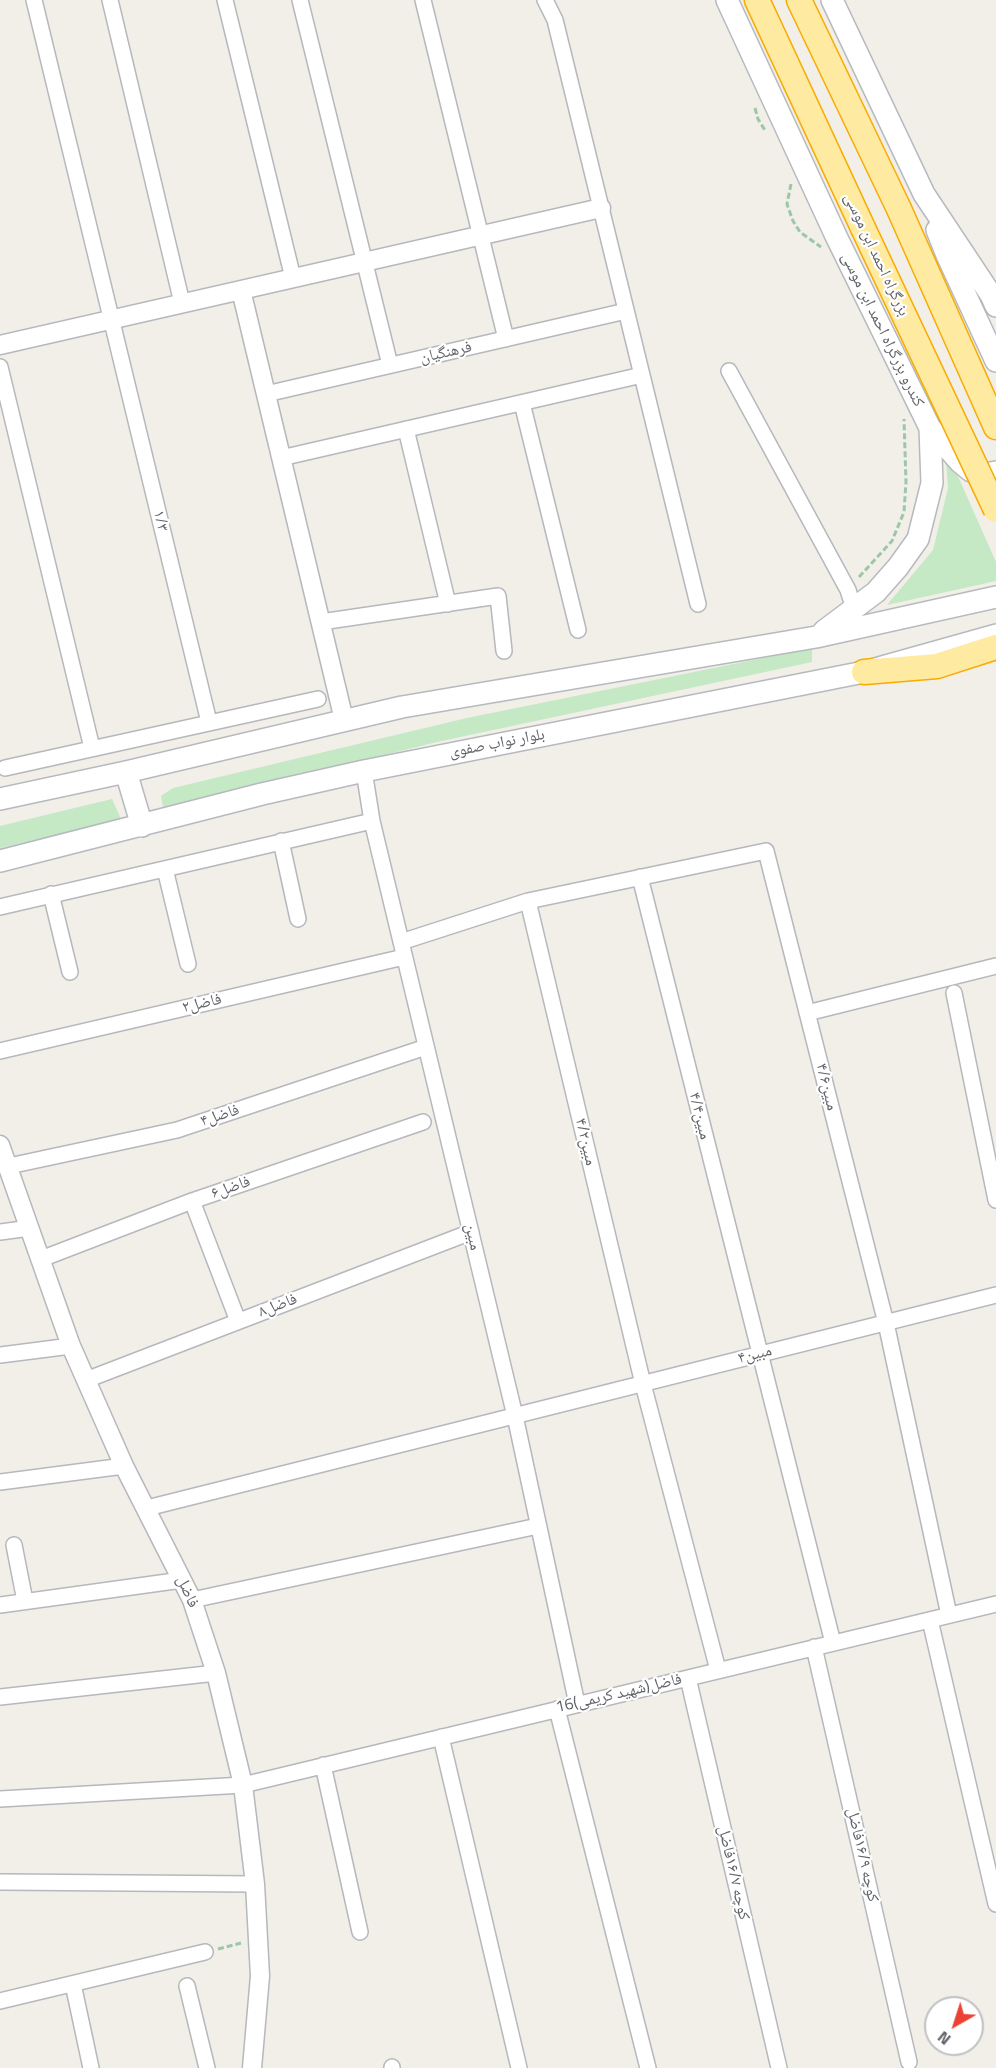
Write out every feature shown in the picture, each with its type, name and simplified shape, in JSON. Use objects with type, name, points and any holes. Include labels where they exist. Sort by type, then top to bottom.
[{"type":"highway","name":"بزرگراه احمد ابن موسی","points":[[757,0],[996,510]]},
{"type":"highway","points":[[799,0],[899,209],[996,427]]},
{"type":"highway","points":[[864,672],[937,666],[996,647]]},
{"type":"main road","name":"کندرو بزرگراه احمد ابن موسی","points":[[727,0],[836,236],[930,428],[932,483],[918,539],[876,592],[851,599],[816,637]]},
{"type":"main road","points":[[832,0],[924,194],[947,255],[996,360]]},
{"type":"main road","points":[[924,194],[996,306]]},
{"type":"main road","points":[[930,428],[971,471],[985,474],[996,472]]},
{"type":"main road","points":[[0,798],[126,772],[402,706],[816,637],[996,597]]},
{"type":"main road","name":"بلوار نواب صفوی","points":[[0,861],[262,794],[364,771],[864,672],[996,635]]},
{"type":"main road","points":[[126,772],[142,826]]},
{"type":"street","name":"۱/۳","points":[[34,0],[209,723]]},
{"type":"street","points":[[110,0],[182,303]]},
{"type":"street","points":[[225,0],[293,278]]},
{"type":"street","points":[[300,0],[390,365]]},
{"type":"street","points":[[423,0],[506,339]]},
{"type":"street","points":[[545,0],[555,21],[698,604]]},
{"type":"street","points":[[0,345],[601,208]]},
{"type":"street","points":[[241,290],[344,720]]},
{"type":"street","name":"فرهنگیان","points":[[266,394],[626,311]]},
{"type":"street","points":[[0,367],[92,748]]},
{"type":"street","points":[[729,371],[851,599]]},
{"type":"street","points":[[281,458],[642,375]]},
{"type":"street","points":[[522,403],[578,630]]},
{"type":"street","points":[[406,429],[448,604]]},
{"type":"street","points":[[321,622],[498,596],[504,651]]},
{"type":"street","points":[[4,768],[318,699]]},
{"type":"street","name":"مبین","points":[[364,771],[372,821],[514,1416],[577,1704]]},
{"type":"street","points":[[0,907],[372,821]]},
{"type":"street","points":[[281,841],[298,919]]},
{"type":"street","name":"۲فاضل","points":[[0,1051],[403,949],[528,901],[766,850]]},
{"type":"street","name":"۴/۶مبین","points":[[766,850],[885,1323],[949,1615]]},
{"type":"street","points":[[165,869],[188,964]]},
{"type":"street","name":"۴/۴مبین","points":[[640,878],[832,1643]]},
{"type":"street","points":[[51,894],[70,972]]},
{"type":"street","name":"۴/۲مبین","points":[[528,901],[642,1384],[718,1670]]},
{"type":"street","points":[[807,1013],[996,966]]},
{"type":"street","points":[[954,993],[996,1200]]},
{"type":"street","name":"۴فاضل","points":[[9,1166],[177,1131],[426,1047]]},
{"type":"street","name":"۶فاضل","points":[[41,1259],[192,1201],[423,1122]]},
{"type":"street","name":"فاضل","points":[[0,1145],[71,1346],[124,1466],[192,1600],[216,1673],[243,1785],[255,1884],[260,1976],[252,2068]]},
{"type":"street","points":[[192,1201],[238,1322]]},
{"type":"street","points":[[0,1232],[30,1228]]},
{"type":"street","name":"۸فاضل","points":[[86,1380],[471,1232]]},
{"type":"street","name":"۴مبین","points":[[147,1508],[996,1295]]},
{"type":"street","points":[[0,1355],[71,1346]]},
{"type":"street","points":[[0,1482],[124,1466]]},
{"type":"street","points":[[192,1600],[538,1526]]},
{"type":"street","points":[[14,1545],[25,1601]]},
{"type":"street","points":[[0,1605],[182,1580]]},
{"type":"street","name":"16فاضل(شهید کریمی)","points":[[0,1799],[243,1785],[996,1604]]},
{"type":"street","points":[[930,1620],[996,1905]]},
{"type":"street","name":"کوچه ۱۶/۹فاضل","points":[[814,1647],[909,2062]]},
{"type":"street","points":[[0,1697],[216,1673]]},
{"type":"street","name":"کوچه ۱۶/۷فاضل","points":[[688,1678],[779,2068]]},
{"type":"street","points":[[557,1709],[648,2068]]},
{"type":"street","points":[[441,1737],[519,2068]]},
{"type":"street","points":[[323,1765],[360,1932]]},
{"type":"street","points":[[0,1882],[255,1884]]},
{"type":"street","points":[[0,2001],[205,1952]]},
{"type":"street","points":[[73,1984],[91,2068]]},
{"type":"street","points":[[187,1986],[207,2068]]},
{"type":"path","points":[[753,102],[758,119],[770,139]]},
{"type":"path","points":[[791,178],[787,204],[793,220],[800,232],[825,250]]},
{"type":"path","points":[[851,599],[892,541],[904,512],[906,482],[904,414]]},
{"type":"path","points":[[205,1952],[258,1939]]},
{"type":"green space","points":[[945,447],[996,562],[996,581],[887,605],[933,550],[948,488]]},
{"type":"green space","points":[[812,648],[812,662],[437,742],[181,805],[163,807],[161,796],[173,788],[467,718]]},
{"type":"green space","points":[[112,799],[121,819],[0,848],[0,826]]}]
